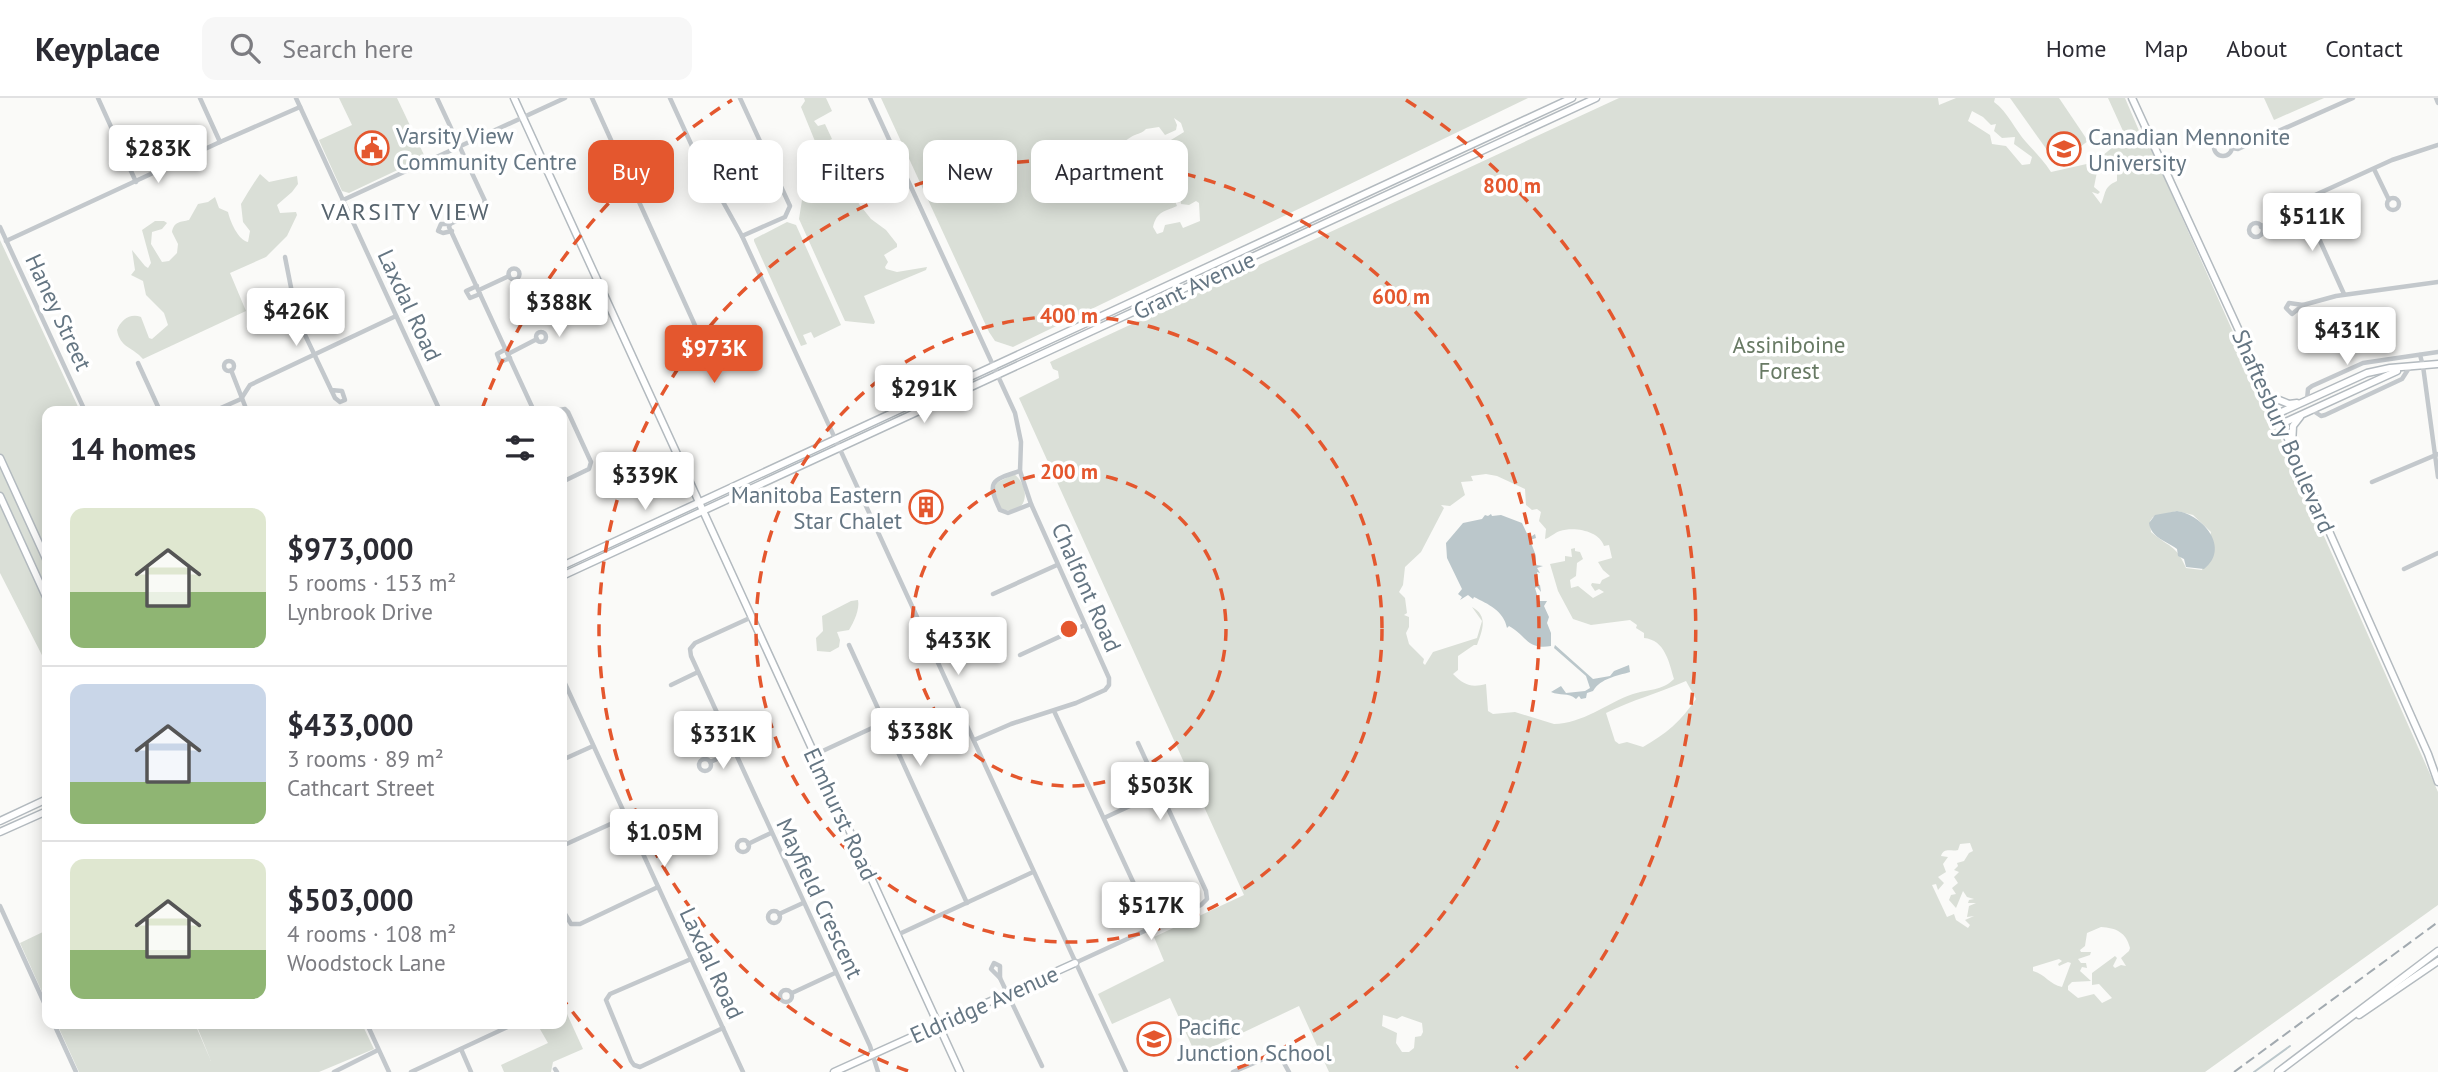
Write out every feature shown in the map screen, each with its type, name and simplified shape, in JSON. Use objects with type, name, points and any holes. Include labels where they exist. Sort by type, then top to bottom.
[{"type":"main road","name":"Elmhurst Road","points":[[514,98],[960,1072]]},
{"type":"main road","name":"Grant Avenue","points":[[567,564],[1572,98]]},
{"type":"main road","name":"Grant Avenue","points":[[567,574],[1596,98]]},
{"type":"main road","name":"Shaftesbury Boulevard","points":[[2132,98],[2435,767],[2438,782]]},
{"type":"main road","points":[[2277,415],[2367,373],[2438,364]]},
{"type":"main road","points":[[2281,424],[2405,368]]},
{"type":"main road","points":[[2269,396],[2289,404],[2303,401]]},
{"type":"main road","points":[[2294,452],[2291,434],[2293,426],[2308,411]]},
{"type":"main road","points":[[0,458],[42,550]]},
{"type":"main road","points":[[0,496],[42,588]]},
{"type":"main road","points":[[603,547],[606,556]]},
{"type":"main road","points":[[0,821],[42,801]]},
{"type":"main road","points":[[0,832],[42,813]]},
{"type":"main road","points":[[2278,1072],[2438,951]]},
{"type":"main road","points":[[2342,1025],[2381,1002],[2438,961]]},
{"type":"main road","name":"Eldridge Avenue","points":[[834,1072],[1075,963]]},
{"type":"street","points":[[97,98],[136,182]]},
{"type":"street","points":[[200,98],[220,142]]},
{"type":"street","name":"Laxdal Road","points":[[296,98],[438,406]]},
{"type":"street","points":[[437,98],[485,201],[481,209],[450,224],[441,224],[438,231],[452,231]]},
{"type":"street","points":[[343,200],[565,98]]},
{"type":"street","points":[[592,98],[692,319],[712,353]]},
{"type":"street","points":[[670,98],[692,146],[743,236],[834,440],[1126,1072]]},
{"type":"street","points":[[740,98],[790,206],[785,217],[743,236]]},
{"type":"street","name":"Chalfont Road","points":[[870,98],[1019,426],[1020,471],[1031,504],[1056,565],[1109,678],[1109,685],[1105,690],[974,740]]},
{"type":"street","points":[[2232,148],[2238,149],[2353,98]]},
{"type":"street","points":[[2436,98],[2438,103]]},
{"type":"street","points":[[6,241],[300,107]]},
{"type":"street","points":[[2224,139],[2229,141],[2232,148],[2223,156],[2216,153],[2214,148],[2218,140],[2224,139]]},
{"type":"street","points":[[2261,227],[2302,201],[2374,169],[2438,145]]},
{"type":"street","points":[[2374,169],[2389,200]]},
{"type":"street","points":[[2302,201],[2344,294]]},
{"type":"street","points":[[450,224],[532,406]]},
{"type":"street","name":"Haney Street","points":[[0,227],[83,406]]},
{"type":"street","points":[[285,257],[297,318],[331,390]]},
{"type":"street","points":[[479,290],[509,276]]},
{"type":"street","points":[[2303,304],[2344,294],[2438,282]]},
{"type":"street","points":[[225,406],[241,399],[250,384],[396,316]]},
{"type":"street","points":[[508,354],[537,339]]},
{"type":"street","points":[[2303,401],[2312,386],[2362,363],[2438,352]]},
{"type":"street","points":[[2420,355],[2438,477]]},
{"type":"street","points":[[138,363],[158,406]]},
{"type":"street","points":[[231,370],[244,406]]},
{"type":"street","points":[[567,411],[591,462],[589,469],[567,480]]},
{"type":"street","points":[[2372,482],[2436,454]]},
{"type":"street","points":[[1020,471],[997,479],[992,484],[991,491],[1000,510],[1009,513],[1031,504]]},
{"type":"street","points":[[2404,569],[2438,553]]},
{"type":"street","points":[[993,594],[1056,565]]},
{"type":"street","name":"Mayfield Crescent","points":[[752,617],[692,646],[690,653],[878,1072]]},
{"type":"street","points":[[1020,656],[1085,625]]},
{"type":"street","points":[[849,645],[967,903]]},
{"type":"street","points":[[671,685],[698,672]]},
{"type":"street","name":"Laxdal Road","points":[[567,688],[743,1072]]},
{"type":"street","points":[[1054,711],[1154,927]]},
{"type":"street","points":[[814,755],[885,722]]},
{"type":"street","points":[[1104,818],[1160,792],[1138,743]]},
{"type":"street","points":[[567,758],[593,746]]},
{"type":"street","points":[[710,762],[734,752]]},
{"type":"street","name":"Eldridge Avenue","points":[[1075,963],[1201,905],[1207,899],[1206,891],[1160,792]]},
{"type":"street","points":[[567,844],[626,817]]},
{"type":"street","points":[[748,844],[771,833]]},
{"type":"street","points":[[897,935],[1033,873]]},
{"type":"street","points":[[567,917],[571,924],[580,924],[658,887]]},
{"type":"street","points":[[779,914],[803,903]]},
{"type":"street","points":[[0,906],[42,998]]},
{"type":"street","points":[[691,959],[610,994],[606,1000],[627,1052],[634,1065],[640,1067],[723,1028]]},
{"type":"street","points":[[792,993],[835,973]]},
{"type":"street","points":[[1000,978],[1042,1066]]},
{"type":"street","points":[[56,1029],[76,1072]]},
{"type":"street","points":[[369,1029],[389,1072]]},
{"type":"street","points":[[411,1072],[503,1029]]},
{"type":"street","points":[[334,1072],[379,1049]]},
{"type":"street","points":[[461,1049],[471,1072]]},
{"type":"street","points":[[1233,1072],[1275,1054],[1283,1060],[1289,1072]]},
{"type":"green space","name":"Varsity View Community Centre","points":[[339,98],[397,98],[425,157],[349,193],[342,191],[319,140],[352,125]]},
{"type":"green space","points":[[804,98],[826,98],[832,111],[814,121],[818,126],[825,124],[832,139],[814,140],[801,107]]},
{"type":"green space","points":[[881,98],[1528,98],[1013,347],[995,341],[929,203],[1017,203],[1017,140],[923,140],[923,189],[909,159],[909,140],[900,140]]},
{"type":"green space","name":"Assiniboine Forest","points":[[1619,98],[1938,98],[1939,105],[1956,98],[1995,98],[1994,102],[2051,172],[2091,163],[2097,172],[2094,187],[2100,192],[2092,192],[2101,204],[2107,188],[2117,181],[2117,172],[2120,170],[2114,161],[2102,160],[2102,156],[2113,147],[2128,142],[2108,98],[2125,98],[2143,140],[2147,139],[2438,792],[2438,905],[2205,1072],[1329,1072],[1299,1006],[1196,1055],[1170,998],[1112,1024],[1098,994],[1164,961],[1154,937],[1244,895],[1019,398],[1059,378],[1058,371],[1053,369],[1050,362]],"holes":[[[1972,111],[1991,125],[1996,124],[1994,131],[2002,138],[2015,137],[2014,144],[2032,157],[2030,164],[2022,165],[2006,146],[1992,144],[1990,135],[1968,121]],[[1486,474],[1525,489],[1526,505],[1541,512],[1539,521],[1546,529],[1545,539],[1560,531],[1579,530],[1592,533],[1604,546],[1609,545],[1612,558],[1598,562],[1610,576],[1600,584],[1591,585],[1595,591],[1599,589],[1604,592],[1593,598],[1578,586],[1571,588],[1570,580],[1576,576],[1577,563],[1583,559],[1575,548],[1571,549],[1572,557],[1565,556],[1565,561],[1550,564],[1558,591],[1573,619],[1591,625],[1630,620],[1637,625],[1636,628],[1644,633],[1644,638],[1661,647],[1674,679],[1660,688],[1633,694],[1584,717],[1564,723],[1554,724],[1515,712],[1493,714],[1488,711],[1486,684],[1468,685],[1453,674],[1458,670],[1458,656],[1477,645],[1481,634],[1483,624],[1481,615],[1472,607],[1482,621],[1477,638],[1433,652],[1425,665],[1424,659],[1409,644],[1406,633],[1409,617],[1404,615],[1407,613],[1405,598],[1399,592],[1403,585],[1405,567],[1421,552],[1444,508],[1441,505],[1450,506],[1465,495],[1461,482],[1473,481],[1471,476]],[[2177,511],[2193,515],[2211,532],[2202,570],[2186,568],[2175,550],[2151,532],[2150,521],[2153,517]],[[1686,681],[1696,699],[1672,726],[1643,747],[1615,741],[1606,713]],[[1970,843],[1973,851],[1964,861],[1957,863],[1958,866],[1954,870],[1959,872],[1954,877],[1958,883],[1952,888],[1956,894],[1951,895],[1949,900],[1956,908],[1963,891],[1967,897],[1974,899],[1968,903],[1976,903],[1969,906],[1967,917],[1974,916],[1965,920],[1970,925],[1968,928],[1956,920],[1954,914],[1947,917],[1932,885],[1936,884],[1938,890],[1944,883],[1938,877],[1946,872],[1943,864],[1948,857],[1941,856],[1942,853],[1958,850],[1960,844]],[[2101,927],[2120,932],[2130,948],[2121,958],[2126,966],[2115,968],[2115,956],[2092,973],[2092,985],[2099,984],[2112,998],[2102,1003],[2094,994],[2078,998],[2068,990],[2072,982],[2091,981],[2080,971],[2082,967],[2087,968],[2086,963],[2081,963],[2078,959],[2090,955],[2091,952],[2081,952],[2087,933]],[[2059,959],[2062,961],[2059,966],[2071,963],[2062,987],[2033,971],[2033,967]],[[1383,1015],[1397,1019],[1402,1016],[1422,1023],[1423,1032],[1421,1036],[1415,1037],[1414,1048],[1409,1052],[1402,1052],[1396,1043],[1397,1033],[1382,1026]]]},
{"type":"green space","points":[[2010,98],[2059,98],[2088,141],[2057,164]]},
{"type":"green space","points":[[2264,98],[2324,98],[2274,120]]},
{"type":"green space","points":[[260,174],[269,182],[297,176],[298,184],[277,205],[280,213],[296,212],[297,215],[287,236],[266,257],[230,273],[246,311],[143,359],[124,344],[117,330],[123,320],[133,316],[141,317],[149,338],[152,339],[168,325],[164,313],[146,295],[143,281],[131,275],[135,270],[132,250],[145,266],[148,268],[151,263],[142,230],[155,221],[167,223],[162,229],[152,232],[151,244],[162,262],[169,261],[177,253],[178,244],[172,232],[174,226],[189,220],[198,204],[215,197],[219,208],[228,212],[238,234],[248,242],[250,231],[243,222],[241,204]]},
{"type":"green space","points":[[802,203],[859,203],[897,244],[897,247],[884,255],[888,262],[886,269],[897,272],[927,267],[926,270],[864,296],[874,324],[845,321],[799,219]]},
{"type":"green space","points":[[787,222],[796,225],[841,325],[814,338],[811,332],[803,335],[807,344],[801,346],[754,241]]},
{"type":"green space","points":[[0,240],[78,406],[42,406],[42,655],[0,573]]},
{"type":"green space","points":[[1014,474],[1025,493],[1022,505],[1017,509],[1001,509],[994,491],[996,483]]},
{"type":"green space","points":[[858,600],[855,619],[849,630],[837,632],[839,647],[830,652],[817,651],[816,638],[823,631],[822,616]]},
{"type":"green space","points":[[42,932],[42,992],[20,943]]},
{"type":"green space","points":[[567,1014],[583,1049],[553,1062],[551,1072],[504,1072],[501,1065],[548,1043],[540,1029],[567,1029]]},
{"type":"green space","points":[[59,1029],[197,1029],[211,1061],[198,1029],[364,1029],[374,1049],[319,1072],[79,1072]]},
{"type":"shaded area","points":[[2177,511],[2196,519],[2214,542],[2212,561],[2204,569],[2186,567],[2184,559],[2178,556],[2177,549],[2156,536],[2150,528],[2149,523],[2155,515]]},
{"type":"shaded area","points":[[1491,514],[1522,523],[1529,538],[1535,534],[1536,538],[1530,540],[1536,556],[1536,565],[1543,566],[1537,568],[1540,573],[1537,572],[1538,581],[1535,583],[1540,585],[1541,592],[1535,588],[1539,601],[1547,601],[1544,606],[1549,617],[1547,623],[1551,633],[1551,646],[1532,644],[1509,626],[1507,628],[1503,617],[1490,605],[1468,595],[1460,600],[1462,597],[1458,594],[1462,589],[1447,558],[1446,543],[1463,523]]},
{"type":"shaded area","points":[[1555,645],[1593,679],[1610,676],[1614,671],[1629,665],[1630,672],[1605,680],[1587,693],[1586,698],[1581,699],[1579,696],[1576,699],[1551,692],[1561,686],[1566,693],[1590,688],[1586,676],[1554,648]]},
{"type":"waterway","points":[[2254,1072],[2290,1046]]},
{"type":"railway","points":[[2234,1072],[2438,922]]},
{"type":"place","name":"Varsity View Community Centre","points":[[372,148]]},
{"type":"place","name":"Canadian Mennonite University","points":[[2064,149]]},
{"type":"place","name":"Manitoba Eastern Star Chalet","points":[[926,507]]},
{"type":"place","name":"Pacific Junction School","points":[[1154,1039]]},
{"type":"district","name":"VARSITY VIEW","points":[[406,211]]}]
